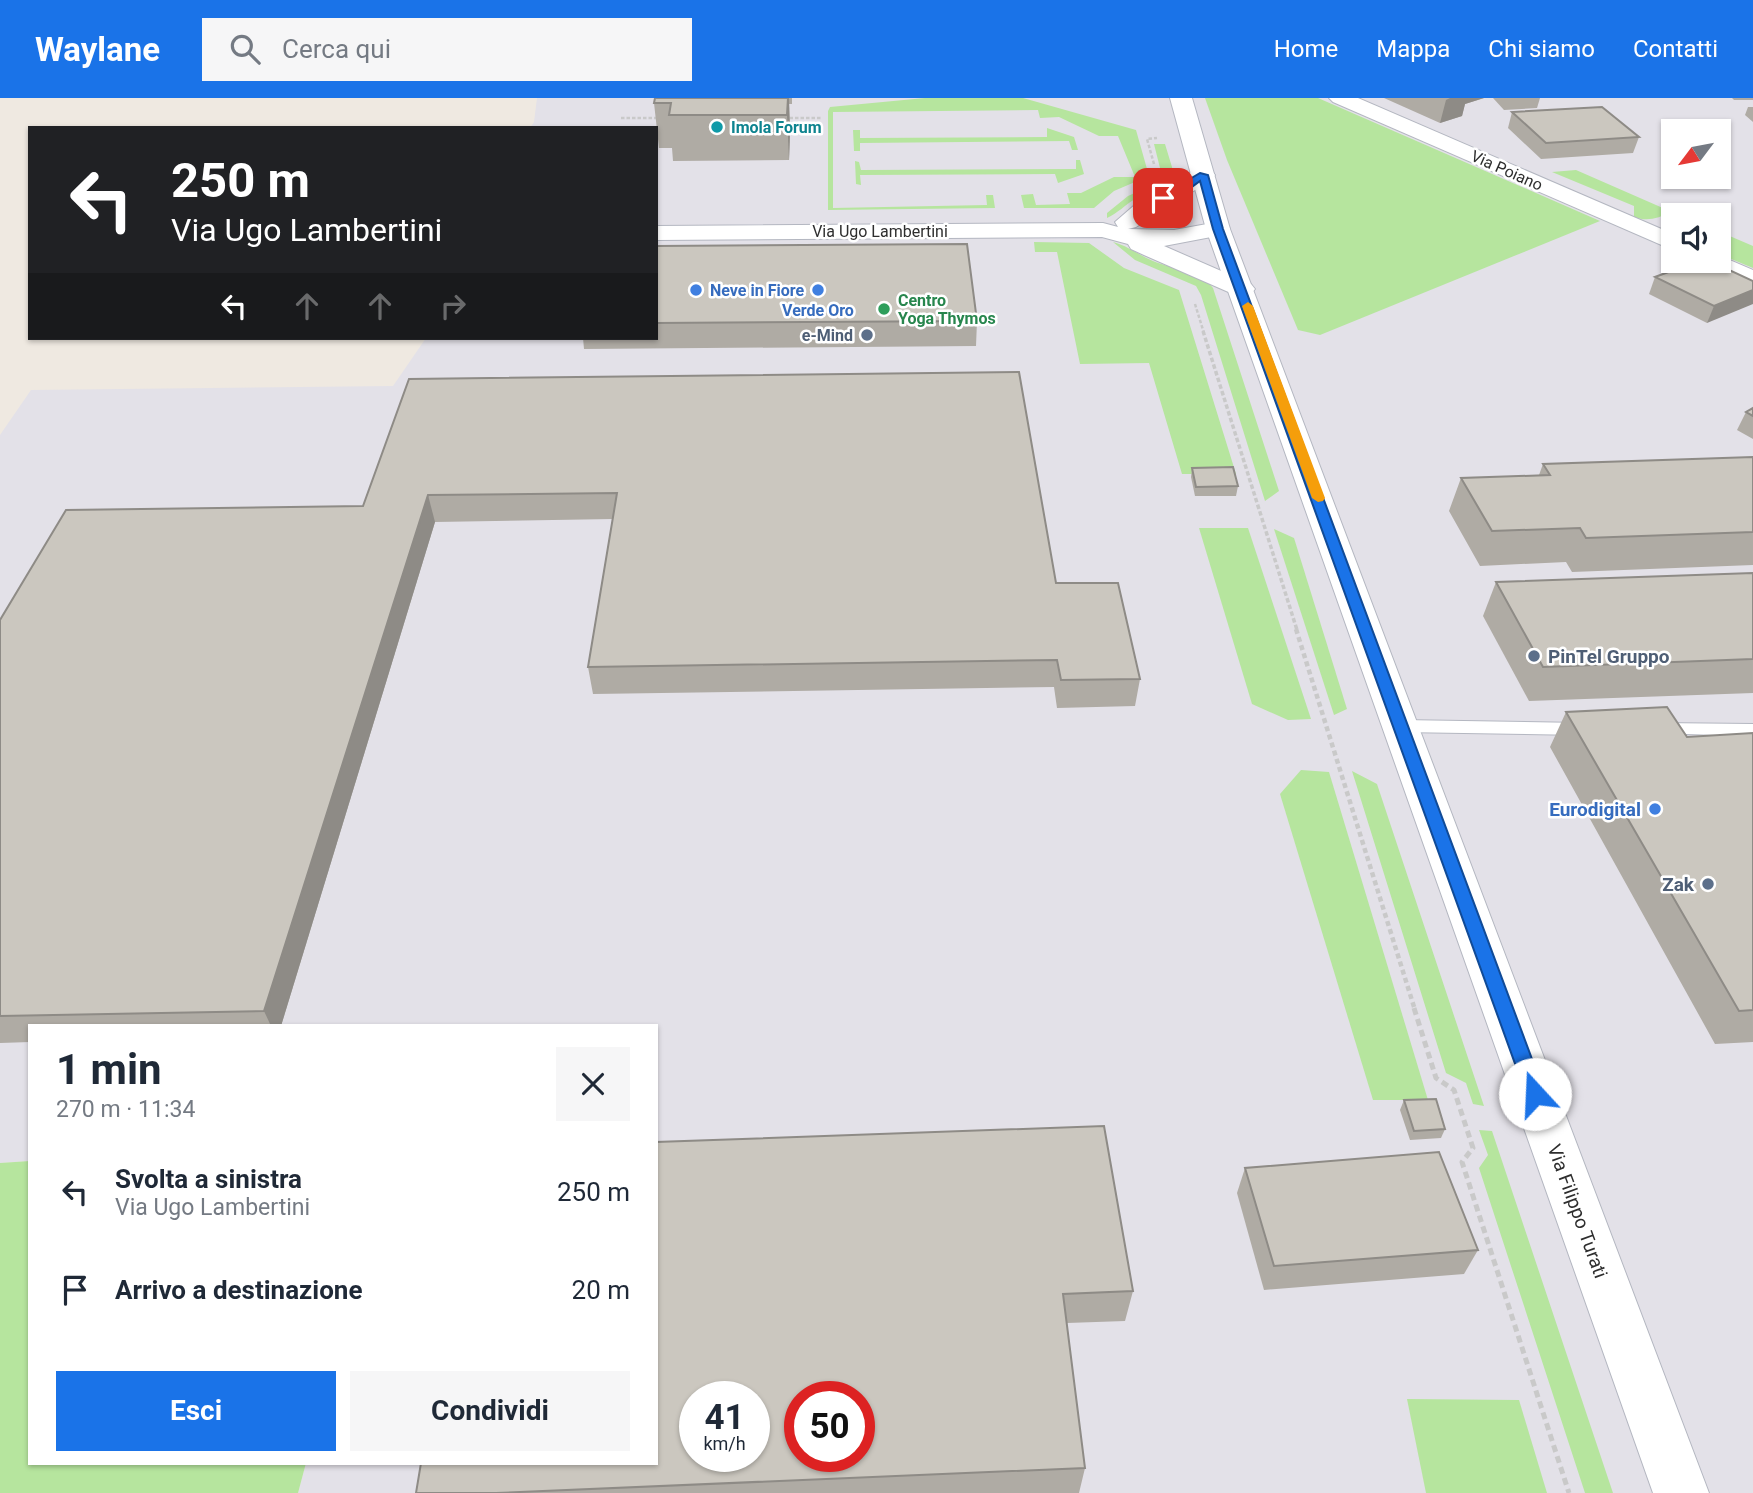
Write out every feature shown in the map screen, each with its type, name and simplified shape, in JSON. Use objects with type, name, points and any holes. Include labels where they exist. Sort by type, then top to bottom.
[{"type":"main road","name":"Via Filippo Turati","points":[[1181,98],[1218,229],[1681,1493]]},
{"type":"main road","name":"Via Poiano","points":[[1340,98],[1661,238]]},
{"type":"main road","points":[[1129,230],[1148,204],[1178,193],[1203,175]]},
{"type":"main road","name":"Via Ugo Lambertini","points":[[658,233],[1129,230],[1162,241],[1218,229]]},
{"type":"main road","name":"Via Ugo Lambertini","points":[[1129,230],[1167,258],[1242,289]]},
{"type":"main road","points":[[1731,269],[1753,279]]},
{"type":"lane","points":[[1401,726],[1601,729]]},
{"type":"lane","points":[[1643,729],[1753,730]]},
{"type":"path","points":[[621,118],[665,118]]},
{"type":"path","points":[[783,118],[822,118]]},
{"type":"path","points":[[1155,169],[1147,138],[1159,138]]},
{"type":"path","points":[[1194,301],[1436,1078],[1454,1090],[1473,1148],[1462,1162],[1569,1493]]},
{"type":"shaded area","points":[[537,98],[1753,98],[1753,1493],[298,1493],[305,1465],[658,1465],[658,1024],[28,1024],[28,1161],[0,1163],[0,435],[31,390],[393,386],[425,340],[658,340],[658,126],[531,126]]},
{"type":"green space","points":[[925,98],[1023,98],[1136,130],[1149,176],[1114,191],[1094,208],[1024,208],[1021,195],[1033,194],[1036,205],[1070,204],[1067,193],[1081,193],[1114,177],[1135,177],[1118,136],[1099,136],[1059,117],[1040,118],[1038,110],[833,112],[833,208],[987,205],[986,195],[993,195],[995,208],[828,210],[830,107]]},
{"type":"green space","points":[[1205,98],[1318,98],[1600,221],[1320,335],[1298,330],[1227,160]]},
{"type":"green space","points":[[1047,128],[1074,137],[1078,150],[1072,150],[1069,141],[860,143],[860,151],[854,151],[853,130],[860,130],[860,138],[1047,137]]},
{"type":"green space","points":[[1154,144],[1165,144],[1175,177],[1167,185],[1135,199],[1107,218],[1107,213],[1128,196],[1163,180]]},
{"type":"green space","points":[[1076,160],[1080,160],[1084,174],[1058,183],[1055,174],[860,175],[861,185],[856,184],[855,161],[859,162],[861,170],[1076,169]]},
{"type":"green space","points":[[1576,170],[1661,207],[1661,216],[1653,219],[1634,217],[1634,206],[1552,172]]},
{"type":"green space","points":[[1731,237],[1753,246],[1753,268],[1731,259]]},
{"type":"green space","points":[[1034,242],[1089,243],[1124,268],[1179,290],[1236,474],[1182,474],[1149,363],[1080,364],[1057,252],[1035,252]]},
{"type":"green space","points":[[1113,242],[1153,261],[1194,274],[1213,288],[1279,491],[1265,501],[1196,286],[1135,260]]},
{"type":"green space","points":[[1199,528],[1248,528],[1311,719],[1288,720],[1252,704]]},
{"type":"green space","points":[[1274,529],[1294,538],[1347,709],[1334,715]]},
{"type":"green space","points":[[1301,770],[1329,772],[1428,1100],[1373,1100],[1280,794]]},
{"type":"green space","points":[[1352,771],[1377,784],[1484,1106],[1473,1104],[1466,1083],[1446,1073]]},
{"type":"green space","points":[[1479,1130],[1492,1131],[1613,1493],[1585,1493],[1479,1168],[1488,1155]]},
{"type":"green space","points":[[28,1161],[28,1465],[305,1465],[298,1493],[0,1493],[0,1163]]},
{"type":"green space","points":[[1407,1399],[1519,1400],[1547,1493],[1426,1493]]},
{"type":"building","points":[[655,98],[788,98],[787,115],[669,115],[671,103],[654,103]]},
{"type":"building","points":[[1602,107],[1639,137],[1546,143],[1512,112]]},
{"type":"building","points":[[967,244],[977,321],[658,323],[658,246]]},
{"type":"building","points":[[1731,271],[1753,281],[1753,290],[1714,306],[1655,277],[1666,273],[1731,273]]},
{"type":"building","points":[[1019,372],[1056,583],[1118,583],[1140,679],[1061,680],[1057,660],[588,667],[617,493],[428,495],[264,1011],[0,1016],[0,620],[66,510],[363,506],[409,379]]},
{"type":"building","points":[[1753,457],[1753,532],[1586,538],[1580,528],[1492,531],[1461,478],[1550,475],[1543,464]]},
{"type":"building","points":[[1233,467],[1238,486],[1196,487],[1192,468]]},
{"type":"building","points":[[1753,573],[1753,659],[1543,667],[1496,582]]},
{"type":"building","points":[[1667,707],[1687,737],[1753,733],[1753,1010],[1739,1011],[1566,712]]},
{"type":"building","points":[[1436,1099],[1445,1129],[1414,1131],[1404,1100]]},
{"type":"building","points":[[1104,1126],[1133,1291],[1063,1294],[1085,1468],[496,1493],[416,1493],[421,1465],[658,1465],[658,1142]]},
{"type":"building","points":[[1439,1152],[1478,1250],[1274,1266],[1245,1168]]},
{"type":"slow traffic","points":[[1248,306],[1318,498]]},
{"type":"place","name":"Imola Forum","points":[[717,127]]},
{"type":"place","name":"Neve in Fiore","points":[[696,290]]},
{"type":"place","name":"Verde Oro","points":[[818,290]]},
{"type":"place","name":"Centro Yoga Thymos","points":[[884,309]]},
{"type":"place","name":"e-Mind","points":[[867,335]]},
{"type":"place","name":"PinTel Gruppo","points":[[1534,656]]},
{"type":"place","name":"Eurodigital","points":[[1655,809]]},
{"type":"place","name":"Zak","points":[[1708,884]]},
{"type":"route","points":[[1163,198],[1178,193],[1203,175],[1218,229],[1535,1094]]}]
